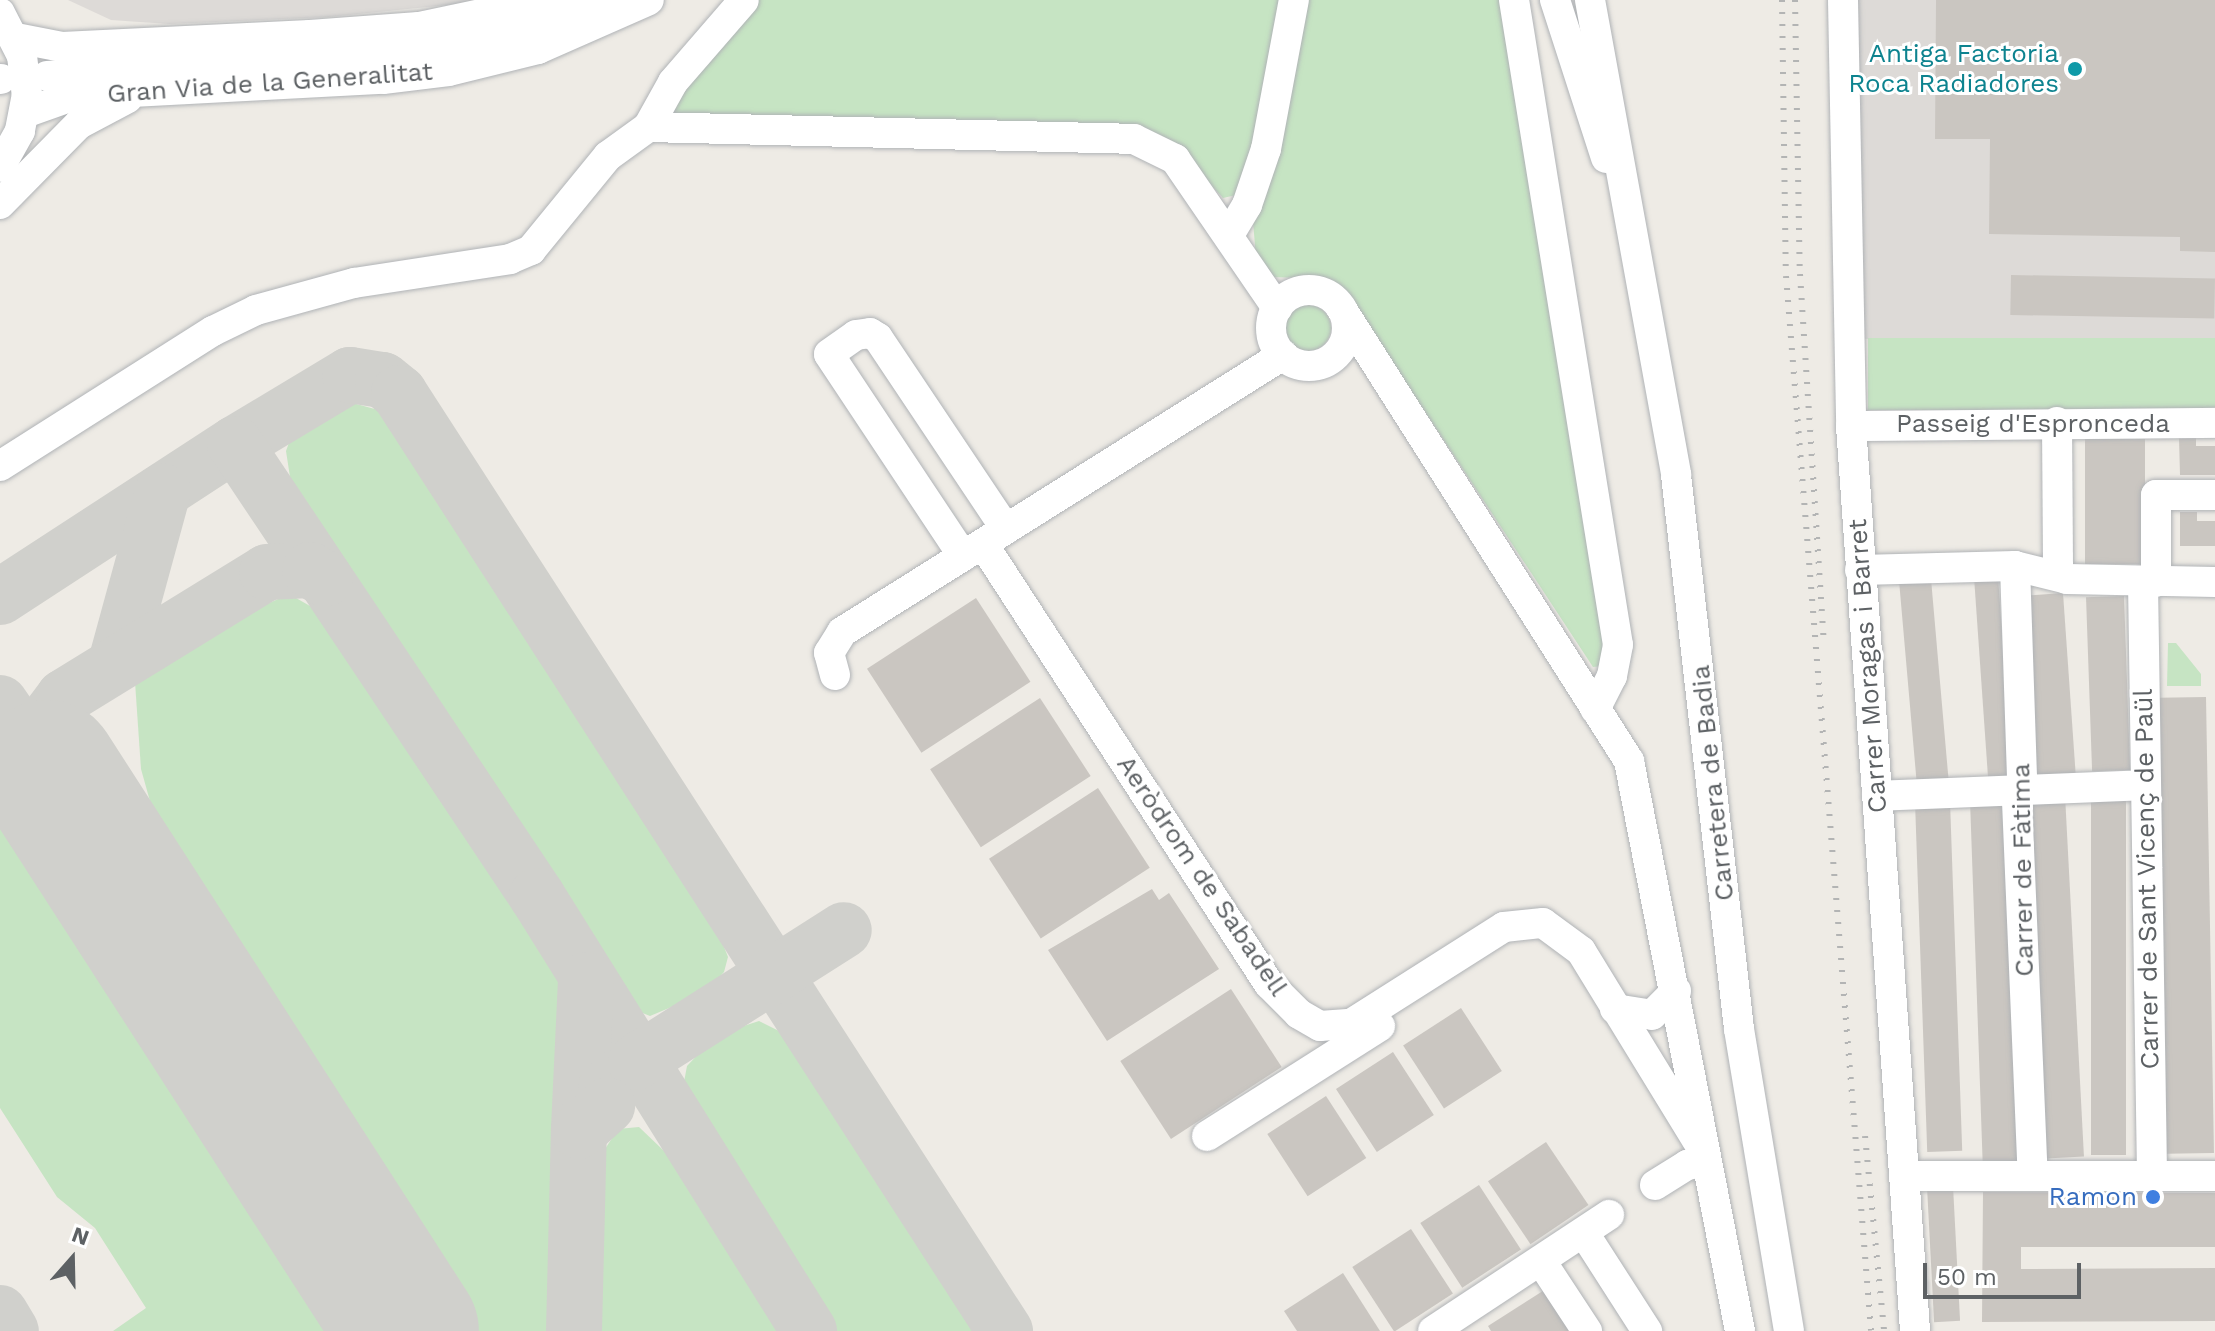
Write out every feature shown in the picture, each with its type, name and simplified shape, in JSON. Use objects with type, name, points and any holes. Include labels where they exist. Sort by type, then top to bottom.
[{"type":"street","name":"Gran Via de la Generalitat","points":[[8,26],[62,47],[419,27],[547,0]]},
{"type":"street","points":[[47,76],[416,51],[516,31],[600,0]]},
{"type":"street","name":"Gran Via de la Generalitat","points":[[25,113],[75,95],[142,94],[449,71],[538,49],[649,0]]},
{"type":"street","points":[[0,466],[213,331],[256,310],[354,283],[510,259],[531,250],[608,156],[648,127],[673,82],[744,0]]},
{"type":"street","points":[[1229,235],[1247,205],[1266,149],[1294,0]]},
{"type":"street","points":[[1514,0],[1618,645],[1612,676],[1595,709]]},
{"type":"street","points":[[1555,0],[1631,237]]},
{"type":"street","points":[[1568,0],[1631,237]]},
{"type":"street","points":[[1590,0],[1631,237]]},
{"type":"street","name":"Carrer Moragas i Barret","points":[[1843,0],[1851,426],[1915,1331]]},
{"type":"street","points":[[0,167],[25,113],[26,75],[8,26]]},
{"type":"street","points":[[0,204],[79,124],[142,94]]},
{"type":"street","points":[[648,127],[1134,139],[1175,159],[1277,308]]},
{"type":"street","name":"Carretera de Badia","points":[[1631,237],[1676,475],[1739,1029],[1789,1331]]},
{"type":"street","points":[[1341,308],[1347,331],[1337,353],[1316,365],[1283,355],[1271,332],[1277,308],[1286,298],[1310,290],[1341,308],[1629,761],[1740,1331]]},
{"type":"street","points":[[870,333],[878,338],[984,543],[829,354],[856,335],[870,333]]},
{"type":"street","points":[[1337,353],[1376,363]]},
{"type":"street","points":[[835,675],[829,653],[842,632],[1283,355]]},
{"type":"street","points":[[2057,422],[2058,576]]},
{"type":"street","name":"Passeig d'Espronceda","points":[[1851,426],[2215,423]]},
{"type":"street","name":"Carrer de Sant Vicenç de Paül","points":[[2152,1176],[2146,785],[2149,582],[2156,495],[2215,495]]},
{"type":"street","name":"Aeròdrom de Sabadell","points":[[984,543],[1269,984],[1299,1014],[1320,1026],[1351,1024],[1504,927],[1553,929]]},
{"type":"street","points":[[1860,570],[2015,566],[2058,576],[2149,582],[2215,582]]},
{"type":"street","name":"Carrer de Fàtima","points":[[2015,566],[2018,788],[2033,1175]]},
{"type":"street","points":[[1877,796],[2146,785]]},
{"type":"street","points":[[1207,1136],[1510,941],[1553,929],[1581,951],[1705,1157]]},
{"type":"street","points":[[1615,1009],[1652,1015],[1676,991]]},
{"type":"street","points":[[1643,1058],[1663,1069],[1676,1068],[1687,1053]]},
{"type":"street","points":[[1655,1185],[1705,1157]]},
{"type":"street","points":[[1905,1176],[2215,1176]]},
{"type":"street","points":[[1433,1331],[1609,1215]]},
{"type":"street","points":[[1584,1233],[1647,1331]]},
{"type":"street","points":[[1541,1261],[1587,1331]]},
{"type":"shaded area","points":[[68,0],[497,0],[328,17],[169,24],[111,20]]},
{"type":"shaded area","points":[[1856,0],[2215,0],[2215,339],[1856,339]]},
{"type":"green space","points":[[751,0],[1285,0],[1259,146],[1236,195],[1223,198],[1181,153],[676,115],[671,110]]},
{"type":"green space","points":[[1307,0],[1506,0],[1607,649],[1602,666],[1593,667],[1347,293],[1327,279],[1273,277],[1256,258],[1253,221]]},
{"type":"green space","points":[[1308,305],[1324,312],[1331,328],[1324,344],[1308,351],[1292,344],[1285,328],[1292,312]]},
{"type":"green space","points":[[1868,338],[2215,338],[2215,410],[1868,410]]},
{"type":"green space","points":[[349,402],[382,411],[414,448],[706,901],[728,957],[724,972],[705,993],[650,1016],[635,1010],[594,965],[308,522],[290,477],[286,451],[291,437],[318,412]]},
{"type":"green space","points":[[289,594],[310,606],[341,637],[562,984],[566,1014],[552,1331],[465,1331],[192,910],[167,862],[141,769],[135,682],[217,627]]},
{"type":"green space","points":[[2168,643],[2176,643],[2201,674],[2201,686],[2167,686]]},
{"type":"green space","points":[[0,823],[29,842],[346,1331],[113,1331],[146,1308],[95,1228],[57,1197],[0,1108]]},
{"type":"green space","points":[[759,1021],[785,1034],[828,1086],[986,1331],[831,1331],[708,1140],[684,1082],[687,1066],[716,1035]]},
{"type":"green space","points":[[639,1127],[687,1173],[790,1331],[594,1331],[594,1240],[605,1149],[618,1129]]},
{"type":"building","name":"Antiga Factoria Roca Radiadores","points":[[1936,0],[2215,0],[2215,252],[2180,251],[2180,237],[1989,234],[1990,139],[1935,139]]},
{"type":"building","points":[[2011,275],[2215,279],[2214,319],[2010,315]]},
{"type":"building","points":[[2179,438],[2196,438],[2196,446],[2215,446],[2215,475],[2180,475]]},
{"type":"building","points":[[2085,439],[2145,439],[2145,564],[2085,564]]},
{"type":"building","points":[[2180,512],[2197,512],[2197,521],[2215,521],[2215,546],[2180,546]]},
{"type":"building","points":[[1998,576],[2012,779],[1988,780],[1974,578]]},
{"type":"building","points":[[1931,579],[1949,779],[1917,782],[1899,582]]},
{"type":"building","points":[[2063,593],[2076,777],[2036,779],[2023,596]]},
{"type":"building","points":[[2124,596],[2130,770],[2092,771],[2086,597]]},
{"type":"building","points":[[976,598],[1030,682],[921,753],[867,669]]},
{"type":"building","points":[[2206,697],[2214,1153],[2167,1154],[2159,698]]},
{"type":"building","points":[[1040,698],[1091,776],[981,847],[930,769]]},
{"type":"building","points":[[1098,788],[1150,868],[1041,938],[989,859]]},
{"type":"building","points":[[2091,792],[2126,792],[2126,1155],[2091,1155]]},
{"type":"building","points":[[2065,795],[2084,1157],[2041,1159],[2022,797]]},
{"type":"building","points":[[2007,799],[2020,1161],[1983,1162],[1970,800]]},
{"type":"building","points":[[1950,801],[1962,1151],[1927,1152],[1915,802]]},
{"type":"building","points":[[1152,889],[1159,900],[1169,893],[1219,969],[1107,1041],[1048,950]]},
{"type":"building","points":[[1231,989],[1282,1067],[1171,1139],[1120,1061]]},
{"type":"building","points":[[1461,1008],[1502,1071],[1444,1108],[1403,1046]]},
{"type":"building","points":[[1393,1052],[1434,1115],[1377,1152],[1336,1089]]},
{"type":"building","points":[[1326,1096],[1366,1158],[1308,1196],[1267,1134]]},
{"type":"building","points":[[1546,1142],[1588,1205],[1530,1244],[1488,1181]]},
{"type":"building","points":[[1479,1185],[1521,1250],[1462,1288],[1420,1223]]},
{"type":"building","points":[[1953,1186],[1960,1321],[1934,1322],[1927,1187]]},
{"type":"building","points":[[1983,1192],[2215,1193],[2215,1247],[2021,1247],[2021,1269],[2215,1268],[2215,1321],[1982,1322]]},
{"type":"building","points":[[1411,1229],[1453,1294],[1394,1331],[1352,1267]]},
{"type":"building","points":[[1343,1273],[1380,1331],[1297,1331],[1284,1311]]},
{"type":"building","points":[[1546,1289],[1574,1331],[1491,1331],[1488,1326]]},
{"type":"taxiway","points":[[235,444],[350,375],[383,380],[399,393],[1005,1331]]},
{"type":"taxiway","points":[[0,597],[235,444],[537,896],[809,1331]]},
{"type":"taxiway","points":[[116,663],[163,491]]},
{"type":"taxiway","points":[[47,771],[40,749],[46,721],[64,697],[267,572],[310,570],[325,579]]},
{"type":"taxiway","points":[[0,703],[47,771]]},
{"type":"taxiway","points":[[586,980],[579,1131],[606,1088],[636,1062],[844,930]]},
{"type":"taxiway","points":[[574,1331],[579,1131],[607,1106]]},
{"type":"taxiway","points":[[0,1313],[11,1331]]},
{"type":"runway","points":[[47,771],[408,1331]]},
{"type":"railway","points":[[1782,0],[1786,276],[1871,1331]]},
{"type":"railway","points":[[1795,0],[1800,274],[1824,642]]},
{"type":"railway","points":[[1865,1136],[1884,1331]]},
{"type":"place","name":"Antiga Factoria Roca Radiadores","points":[[2075,69]]},
{"type":"place","name":"Ramon","points":[[2153,1197]]}]
